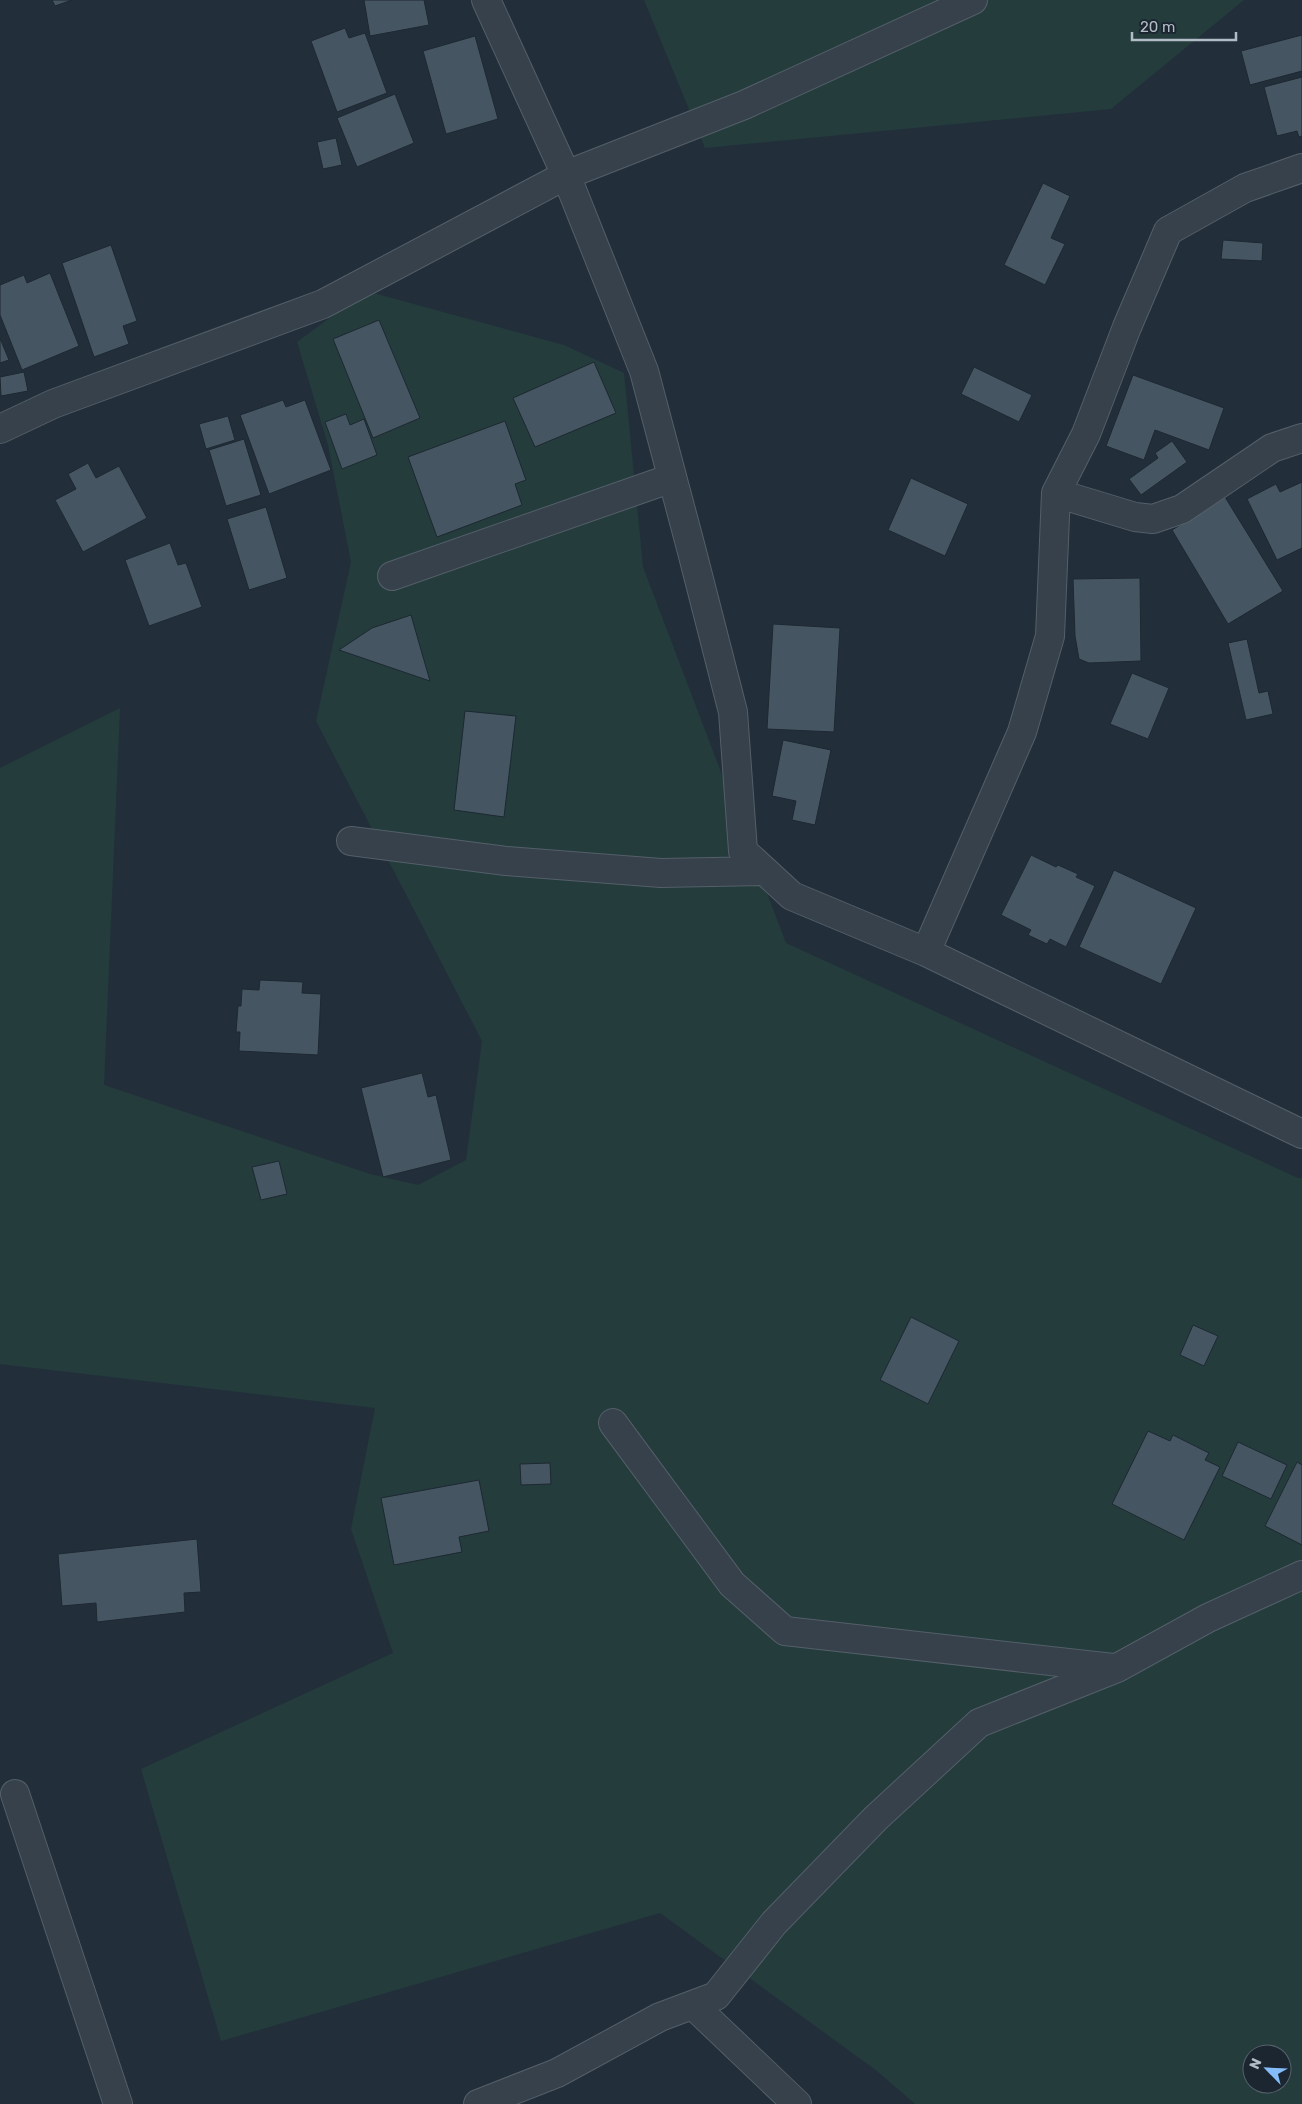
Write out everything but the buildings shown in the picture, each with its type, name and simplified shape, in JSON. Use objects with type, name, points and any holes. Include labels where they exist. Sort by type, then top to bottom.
[{"type":"street","points":[[486,0],[566,175],[644,371],[733,712],[743,851],[792,896],[926,952],[1302,1134]]},
{"type":"street","points":[[0,430],[53,404],[323,304],[566,175],[744,105],[973,0]]},
{"type":"street","points":[[926,952],[1022,732],[1050,636],[1056,493],[1086,434],[1127,327],[1168,231],[1246,188],[1302,168]]},
{"type":"street","points":[[1056,493],[1135,517],[1153,519],[1182,509],[1272,448],[1302,438]]},
{"type":"street","points":[[392,576],[672,478]]},
{"type":"street","points":[[351,841],[506,861],[641,871],[765,871]]},
{"type":"street","points":[[613,1423],[732,1584],[785,1631],[942,1647],[1116,1668]]},
{"type":"street","points":[[478,2104],[557,2072],[660,2017],[716,1996],[774,1923],[876,1818],[979,1723],[1116,1668],[1208,1618],[1302,1575]]},
{"type":"street","points":[[15,1794],[118,2104]]},
{"type":"street","points":[[692,2005],[797,2104]]},
{"type":"green space","points":[[644,0],[1244,0],[1111,109],[705,148]]},
{"type":"green space","points":[[366,291],[564,345],[624,373],[643,567],[786,943],[1298,1178],[1302,1178],[1302,2104],[915,2104],[877,2071],[660,1913],[221,2041],[141,1769],[393,1653],[351,1529],[375,1408],[0,1364],[0,768],[120,708],[104,1085],[370,1174],[418,1185],[466,1160],[482,1041],[316,721],[351,562],[328,445],[297,342]]}]
